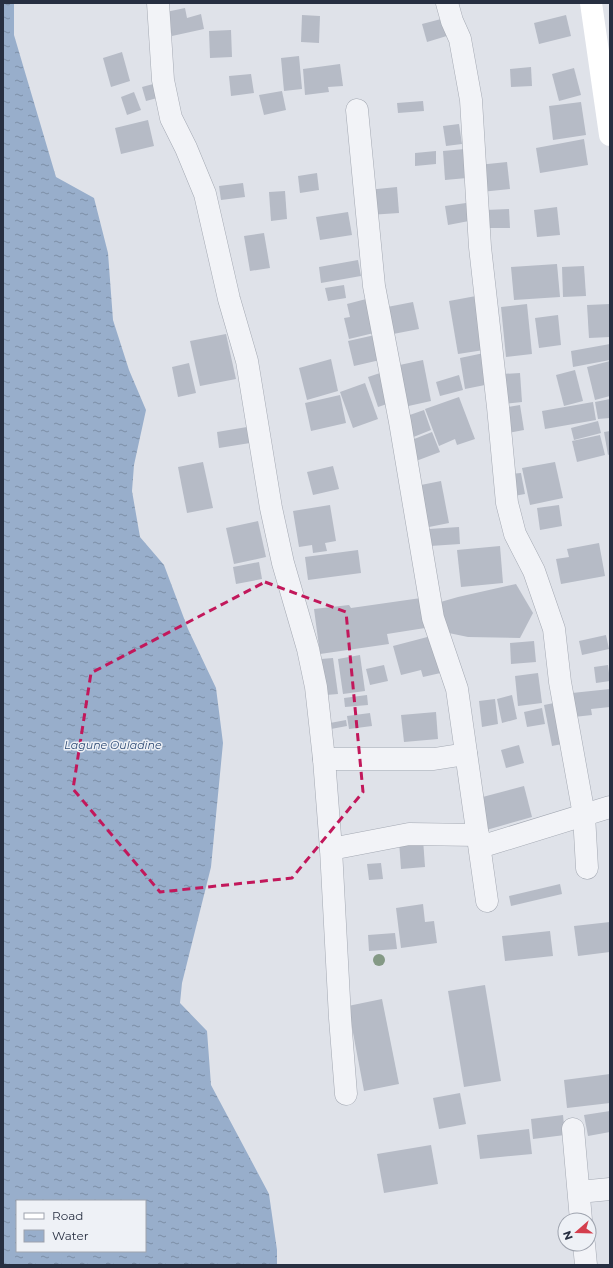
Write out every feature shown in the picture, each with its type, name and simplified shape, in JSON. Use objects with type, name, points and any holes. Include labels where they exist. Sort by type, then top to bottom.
[{"type":"street","points":[[158,3],[163,80],[171,118],[186,148],[205,194],[229,299],[248,361],[271,508],[283,563],[308,649],[316,687],[324,759],[331,849],[339,1010],[346,1094]]},
{"type":"street","points":[[447,3],[460,39],[471,100],[480,247],[507,503],[515,534],[534,571],[554,629],[560,682],[584,815],[587,868]]},
{"type":"street","points":[[591,3],[610,135]]},
{"type":"street","points":[[357,110],[374,286],[400,422],[433,618],[457,689],[488,901]]},
{"type":"street","points":[[324,759],[434,759],[466,754]]},
{"type":"street","points":[[331,849],[409,834],[479,841],[584,815],[610,807]]},
{"type":"street","points":[[573,1130],[580,1212]]},
{"type":"street","points":[[579,1192],[610,1189]]},
{"type":"street","points":[[585,1252],[586,1265]]},
{"type":"highlighted area","points":[[265,582],[346,612],[363,792],[292,878],[160,892],[73,789],[91,673]]},
{"type":"water","name":"Lagune Ouladine","points":[[3,3],[14,3],[14,35],[56,177],[94,198],[108,253],[113,320],[129,370],[146,410],[134,465],[132,491],[140,537],[164,565],[188,629],[216,688],[223,743],[211,867],[182,983],[180,1003],[207,1031],[211,1085],[269,1194],[277,1250],[277,1265],[3,1265]]},
{"type":"building","points":[[185,8],[187,18],[201,14],[204,29],[172,36],[166,12]]},
{"type":"building","points":[[302,15],[320,16],[319,43],[301,42]]},
{"type":"building","points":[[566,15],[571,36],[539,44],[534,23]]},
{"type":"building","points":[[445,18],[450,35],[427,42],[422,24]]},
{"type":"building","points":[[231,30],[232,57],[210,58],[209,31]]},
{"type":"building","points":[[122,52],[130,81],[111,87],[103,58]]},
{"type":"building","points":[[299,56],[302,89],[284,91],[281,58]]},
{"type":"building","points":[[340,64],[343,86],[328,87],[329,92],[305,95],[303,69]]},
{"type":"building","points":[[531,67],[532,86],[511,87],[510,69]]},
{"type":"building","points":[[574,68],[581,95],[559,101],[552,74]]},
{"type":"building","points":[[251,74],[254,93],[231,96],[229,76]]},
{"type":"building","points":[[157,83],[161,97],[146,101],[142,87]]},
{"type":"building","points":[[282,91],[286,110],[264,115],[259,95]]},
{"type":"building","points":[[134,92],[141,110],[127,115],[121,97]]},
{"type":"building","points":[[423,101],[424,111],[398,113],[397,103]]},
{"type":"building","points":[[581,102],[586,135],[553,140],[549,106]]},
{"type":"building","points":[[148,120],[154,146],[121,154],[115,128]]},
{"type":"building","points":[[459,124],[462,144],[446,146],[443,126]]},
{"type":"building","points":[[584,139],[588,165],[540,173],[536,148]]},
{"type":"building","points":[[465,149],[467,178],[445,180],[443,151]]},
{"type":"building","points":[[436,151],[436,164],[415,166],[415,153]]},
{"type":"building","points":[[507,162],[510,189],[481,192],[478,165]]},
{"type":"building","points":[[317,173],[319,190],[300,193],[298,176]]},
{"type":"building","points":[[243,183],[245,197],[221,200],[219,186]]},
{"type":"building","points":[[397,187],[399,213],[369,215],[367,190]]},
{"type":"building","points":[[285,191],[287,219],[271,221],[269,192]]},
{"type":"building","points":[[466,203],[469,221],[448,225],[445,206]]},
{"type":"building","points":[[557,207],[560,235],[537,237],[534,210]]},
{"type":"building","points":[[509,209],[510,228],[486,228],[485,210]]},
{"type":"building","points":[[348,212],[352,235],[320,240],[316,217]]},
{"type":"building","points":[[264,233],[270,268],[250,271],[244,236]]},
{"type":"building","points":[[358,260],[361,276],[321,283],[319,267]]},
{"type":"building","points":[[557,264],[560,297],[514,300],[511,267]]},
{"type":"building","points":[[584,266],[586,296],[563,297],[562,267]]},
{"type":"building","points":[[344,285],[346,298],[328,301],[325,288]]},
{"type":"building","points":[[476,296],[484,350],[458,354],[449,301]]},
{"type":"building","points":[[370,298],[378,332],[349,339],[344,318],[350,317],[347,304]]},
{"type":"building","points":[[413,302],[419,329],[388,335],[382,308]]},
{"type":"building","points":[[527,304],[532,354],[506,357],[501,307]]},
{"type":"building","points":[[610,304],[610,337],[589,338],[587,305]]},
{"type":"building","points":[[558,315],[561,345],[539,348],[535,318]]},
{"type":"building","points":[[226,334],[236,379],[200,386],[190,341]]},
{"type":"building","points":[[375,335],[380,360],[354,366],[348,341]]},
{"type":"building","points":[[610,344],[610,360],[573,367],[571,351]]},
{"type":"building","points":[[484,353],[490,384],[465,389],[460,358]]},
{"type":"building","points":[[331,359],[338,391],[307,400],[299,368]]},
{"type":"building","points":[[423,360],[431,401],[404,407],[395,366]]},
{"type":"building","points":[[610,361],[610,396],[595,400],[587,367]]},
{"type":"building","points":[[189,363],[196,393],[178,397],[172,367]]},
{"type":"building","points":[[575,370],[583,401],[564,406],[556,375]]},
{"type":"building","points":[[383,372],[393,402],[378,407],[368,377]]},
{"type":"building","points":[[520,373],[522,402],[503,404],[501,374]]},
{"type":"building","points":[[459,375],[463,390],[440,396],[436,382]]},
{"type":"building","points":[[365,383],[378,419],[353,428],[340,392]]},
{"type":"building","points":[[340,395],[346,423],[311,431],[305,403]]},
{"type":"building","points":[[459,397],[475,439],[457,445],[455,439],[439,446],[425,409]]},
{"type":"building","points":[[610,399],[610,418],[598,419],[595,402]]},
{"type":"building","points":[[593,402],[596,420],[545,429],[542,411]]},
{"type":"building","points":[[520,405],[524,430],[508,433],[503,408]]},
{"type":"building","points":[[424,410],[431,430],[411,438],[404,417]]},
{"type":"building","points":[[598,421],[601,433],[574,440],[571,428]]},
{"type":"building","points":[[247,427],[250,443],[219,448],[217,432]]},
{"type":"building","points":[[610,431],[610,454],[608,455],[604,432]]},
{"type":"building","points":[[432,432],[440,452],[416,461],[409,441]]},
{"type":"building","points":[[600,435],[605,455],[577,462],[572,441]]},
{"type":"building","points":[[203,462],[213,508],[187,513],[178,467]]},
{"type":"building","points":[[555,462],[563,498],[530,505],[522,468]]},
{"type":"building","points":[[333,466],[339,489],[313,495],[307,472]]},
{"type":"building","points":[[521,473],[525,494],[514,496],[510,474]]},
{"type":"building","points":[[441,481],[449,523],[424,528],[416,486]]},
{"type":"building","points":[[330,505],[336,541],[325,543],[327,551],[313,553],[312,545],[299,547],[293,511]]},
{"type":"building","points":[[559,505],[562,526],[540,530],[537,508]]},
{"type":"building","points":[[258,521],[266,557],[234,564],[226,528]]},
{"type":"building","points":[[459,527],[460,544],[430,546],[429,529]]},
{"type":"building","points":[[599,543],[605,576],[561,584],[556,559],[569,557],[567,549]]},
{"type":"building","points":[[500,546],[503,583],[461,587],[457,550]]},
{"type":"building","points":[[358,550],[361,573],[308,580],[305,557]]},
{"type":"building","points":[[259,562],[262,579],[236,584],[233,567]]},
{"type":"building","points":[[516,584],[533,613],[520,638],[468,637],[444,632],[437,603]]},
{"type":"building","points":[[421,598],[425,628],[387,634],[389,644],[320,654],[314,609],[349,605],[351,608]]},
{"type":"building","points":[[435,635],[445,672],[423,677],[421,670],[401,675],[393,646]]},
{"type":"building","points":[[606,635],[609,649],[582,655],[579,641]]},
{"type":"building","points":[[534,641],[536,662],[511,664],[510,643]]},
{"type":"building","points":[[360,655],[365,691],[343,694],[338,659]]},
{"type":"building","points":[[333,658],[338,694],[326,695],[321,659]]},
{"type":"building","points":[[384,665],[388,681],[370,685],[366,669]]},
{"type":"building","points":[[608,665],[610,681],[596,683],[594,667]]},
{"type":"building","points":[[538,673],[542,703],[518,706],[515,676]]},
{"type":"building","points":[[610,689],[610,707],[591,709],[592,715],[574,717],[572,693]]},
{"type":"building","points":[[367,695],[368,705],[345,707],[344,698]]},
{"type":"building","points":[[512,695],[517,719],[502,723],[497,699]]},
{"type":"building","points":[[495,699],[498,724],[482,727],[479,701]]},
{"type":"building","points":[[559,702],[567,743],[552,746],[544,705]]},
{"type":"building","points":[[542,708],[545,724],[527,727],[524,712]]},
{"type":"building","points":[[436,712],[438,739],[404,742],[401,715]]},
{"type":"building","points":[[370,713],[372,726],[349,729],[347,716]]},
{"type":"building","points":[[346,720],[347,726],[331,729],[330,723]]},
{"type":"building","points":[[519,745],[524,763],[506,768],[501,750]]},
{"type":"building","points":[[524,786],[532,817],[483,831],[475,799]]},
{"type":"building","points":[[423,839],[425,867],[401,869],[399,841]]},
{"type":"building","points":[[381,863],[383,879],[369,880],[367,864]]},
{"type":"building","points":[[560,884],[562,894],[511,906],[509,896]]},
{"type":"building","points":[[423,904],[425,922],[434,921],[437,943],[401,948],[396,908]]},
{"type":"building","points":[[610,922],[610,952],[578,956],[574,926]]},
{"type":"building","points":[[550,931],[553,956],[505,961],[502,936]]},
{"type":"building","points":[[395,933],[397,949],[369,951],[368,935]]},
{"type":"building","points":[[485,985],[501,1081],[464,1087],[448,991]]},
{"type":"building","points":[[382,999],[399,1084],[364,1091],[348,1006]]},
{"type":"building","points":[[610,1074],[610,1103],[567,1108],[564,1080]]},
{"type":"building","points":[[460,1093],[466,1124],[439,1129],[433,1098]]},
{"type":"building","points":[[610,1111],[610,1132],[588,1136],[584,1115]]},
{"type":"building","points":[[563,1115],[565,1135],[533,1139],[531,1119]]},
{"type":"building","points":[[529,1129],[532,1154],[480,1159],[477,1135]]},
{"type":"building","points":[[431,1145],[438,1184],[384,1193],[377,1154]]}]
